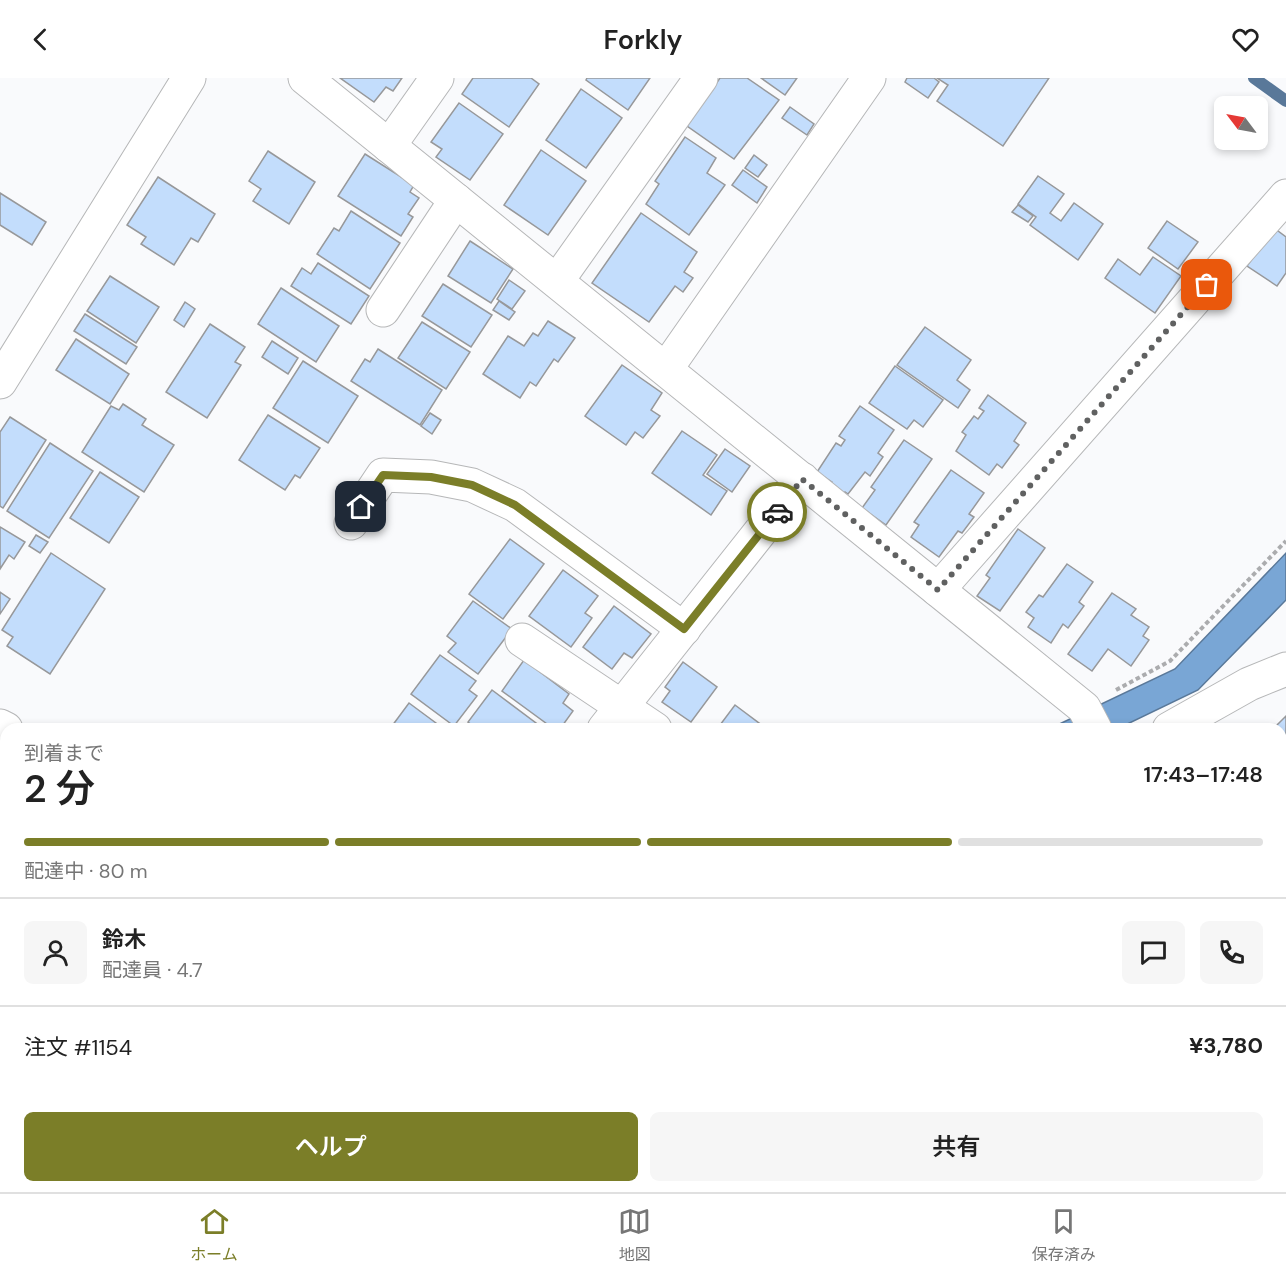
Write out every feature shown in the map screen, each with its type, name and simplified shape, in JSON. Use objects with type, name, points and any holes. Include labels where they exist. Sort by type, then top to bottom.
[{"type":"street","points":[[0,382],[189,78]]},
{"type":"street","points":[[305,78],[938,590],[1089,718]]},
{"type":"street","points":[[389,146],[437,78]]},
{"type":"street","points":[[557,281],[700,78]]},
{"type":"street","points":[[666,369],[868,78]]},
{"type":"street","points":[[938,590],[1286,196]]},
{"type":"street","points":[[382,310],[456,200]]},
{"type":"street","points":[[351,523],[383,475],[431,477],[472,485],[515,505],[684,629]]},
{"type":"street","points":[[613,718],[802,479]]},
{"type":"street","points":[[522,640],[613,718],[632,723]]},
{"type":"street","points":[[1180,723],[1249,684],[1286,669]]},
{"type":"path","points":[[1089,718],[1170,661],[1286,542]]},
{"type":"water","points":[[1286,553],[1286,600],[1198,690],[1129,723],[1062,723],[1175,669]]},
{"type":"building","points":[[340,78],[402,78],[393,91],[386,87],[374,102]]},
{"type":"building","points":[[473,78],[531,78],[539,84],[509,127],[462,94]]},
{"type":"building","points":[[587,78],[650,78],[628,110],[586,80]]},
{"type":"building","points":[[720,78],[747,78],[779,100],[734,159],[687,126]]},
{"type":"building","points":[[761,78],[797,78],[785,95]]},
{"type":"building","points":[[907,78],[934,78],[939,82],[928,98],[905,82]]},
{"type":"building","points":[[937,78],[1049,78],[1003,146],[937,101],[948,85]]},
{"type":"building","points":[[581,89],[622,118],[586,168],[546,140]]},
{"type":"building","points":[[459,103],[503,134],[470,180],[436,157],[442,149],[431,142]]},
{"type":"building","points":[[790,107],[814,124],[807,135],[782,118]]},
{"type":"building","points":[[685,137],[716,158],[707,173],[725,185],[689,235],[646,204],[659,184],[655,181]]},
{"type":"building","points":[[541,150],[586,181],[548,235],[504,205]]},
{"type":"building","points":[[268,151],[315,182],[289,224],[253,201],[261,189],[249,181]]},
{"type":"building","points":[[365,154],[414,185],[410,192],[419,198],[408,214],[413,217],[401,236],[338,196]]},
{"type":"building","points":[[754,155],[767,165],[758,177],[745,168]]},
{"type":"building","points":[[743,170],[767,187],[757,203],[732,185]]},
{"type":"building","points":[[1038,176],[1064,194],[1050,213],[1061,221],[1074,203],[1103,224],[1078,260],[1030,225],[1036,217],[1018,204]]},
{"type":"building","points":[[158,177],[215,214],[198,242],[191,238],[174,265],[141,244],[146,237],[127,225]]},
{"type":"building","points":[[0,193],[46,222],[32,245],[0,225]]},
{"type":"building","points":[[1018,205],[1033,216],[1028,222],[1012,212]]},
{"type":"building","points":[[351,211],[400,243],[370,289],[317,254],[334,228],[339,231]]},
{"type":"building","points":[[641,213],[697,252],[684,272],[693,278],[683,292],[675,286],[649,322],[592,283]]},
{"type":"building","points":[[1167,221],[1198,242],[1178,269],[1148,248]]},
{"type":"building","points":[[1274,228],[1286,237],[1286,273],[1277,286],[1247,266]]},
{"type":"building","points":[[470,241],[513,269],[491,303],[448,276]]},
{"type":"building","points":[[1153,257],[1181,276],[1155,313],[1105,278],[1118,259],[1140,275]]},
{"type":"building","points":[[318,263],[369,296],[351,324],[291,286],[302,268],[311,274]]},
{"type":"building","points":[[110,276],[159,307],[136,343],[87,311]]},
{"type":"building","points":[[509,280],[525,291],[512,309],[497,299]]},
{"type":"building","points":[[443,284],[492,315],[471,347],[422,316]]},
{"type":"building","points":[[281,288],[339,326],[316,362],[258,324]]},
{"type":"building","points":[[499,301],[515,312],[509,320],[493,310]]},
{"type":"building","points":[[185,302],[195,309],[184,327],[174,320]]},
{"type":"building","points":[[85,314],[137,347],[126,364],[74,331]]},
{"type":"building","points":[[548,321],[575,338],[558,362],[554,359],[536,386],[530,382],[520,398],[483,374],[508,336],[524,346],[533,333],[538,336]]},
{"type":"building","points":[[422,322],[470,352],[446,389],[398,358]]},
{"type":"building","points":[[210,324],[245,347],[235,362],[241,365],[207,418],[166,392]]},
{"type":"building","points":[[925,327],[971,360],[957,380],[970,390],[958,408],[897,365]]},
{"type":"building","points":[[76,339],[129,374],[110,404],[56,370]]},
{"type":"building","points":[[272,341],[298,358],[288,374],[262,357]]},
{"type":"building","points":[[378,349],[442,390],[420,425],[351,381],[365,359],[370,362]]},
{"type":"building","points":[[303,361],[358,396],[328,443],[273,408]]},
{"type":"building","points":[[622,365],[662,393],[651,410],[660,416],[643,438],[635,432],[626,445],[585,416]]},
{"type":"building","points":[[895,366],[943,400],[923,427],[914,420],[907,429],[869,403]]},
{"type":"building","points":[[988,395],[1026,423],[1014,441],[1019,445],[1002,468],[997,464],[989,475],[956,451],[966,435],[962,432],[974,416],[978,419],[984,411],[979,408]]},
{"type":"building","points":[[123,404],[146,419],[142,425],[174,445],[144,492],[82,452],[111,406],[119,410]]},
{"type":"building","points":[[860,406],[894,430],[878,453],[883,457],[870,476],[865,472],[848,494],[845,492],[841,496],[828,486],[832,482],[817,472],[836,443],[841,446],[845,440],[839,436]]},
{"type":"building","points":[[430,413],[441,420],[432,434],[421,426]]},
{"type":"building","points":[[268,415],[320,448],[300,478],[295,475],[285,490],[239,460]]},
{"type":"building","points":[[10,417],[46,440],[3,508],[0,506],[0,432]]},
{"type":"building","points":[[682,431],[717,455],[703,475],[727,491],[711,515],[652,473]]},
{"type":"building","points":[[904,440],[932,459],[886,525],[862,508],[875,490],[871,487]]},
{"type":"building","points":[[50,443],[93,471],[49,538],[7,511]]},
{"type":"building","points":[[725,449],[750,466],[732,492],[707,474]]},
{"type":"building","points":[[951,470],[984,493],[969,514],[974,517],[962,533],[958,531],[939,557],[911,537],[919,525],[914,522]]},
{"type":"building","points":[[100,472],[139,497],[109,543],[70,518]]},
{"type":"building","points":[[0,527],[25,542],[14,559],[9,555],[0,569]]},
{"type":"building","points":[[1018,529],[1045,548],[1000,611],[977,596],[990,578],[986,575]]},
{"type":"building","points":[[36,535],[48,542],[40,553],[29,546]]},
{"type":"building","points":[[510,539],[544,564],[503,619],[469,594]]},
{"type":"building","points":[[51,553],[105,589],[50,674],[7,646],[13,637],[2,630]]},
{"type":"building","points":[[1067,564],[1093,582],[1079,602],[1084,606],[1068,628],[1063,624],[1051,643],[1028,627],[1034,618],[1026,612],[1039,595],[1043,597]]},
{"type":"building","points":[[563,570],[598,596],[585,613],[592,618],[571,647],[529,616]]},
{"type":"building","points":[[0,592],[10,599],[0,614]]},
{"type":"building","points":[[1112,593],[1136,609],[1131,615],[1149,627],[1143,636],[1149,640],[1131,666],[1108,649],[1092,671],[1068,654]]},
{"type":"building","points":[[473,601],[512,629],[478,674],[448,652],[456,643],[447,636]]},
{"type":"building","points":[[614,606],[651,634],[632,658],[624,653],[612,669],[583,647]]},
{"type":"building","points":[[440,655],[476,681],[469,690],[477,696],[456,723],[450,723],[411,694]]},
{"type":"building","points":[[524,660],[569,694],[563,703],[573,711],[564,723],[546,723],[502,691]]},
{"type":"building","points":[[683,662],[717,687],[691,722],[662,702],[670,691],[665,687]]},
{"type":"building","points":[[492,690],[536,723],[469,723]]},
{"type":"building","points":[[409,703],[436,723],[394,723]]},
{"type":"building","points":[[735,705],[759,723],[722,723]]},
{"type":"building","points":[[1286,716],[1286,723],[1279,723]]},
{"type":"waterway","points":[[1254,78],[1286,101]]},
{"type":"way so far","points":[[777,512],[802,479],[938,590],[1207,285]]},
{"type":"route","points":[[361,507],[383,475],[431,477],[472,485],[515,505],[684,629],[777,512]]}]
